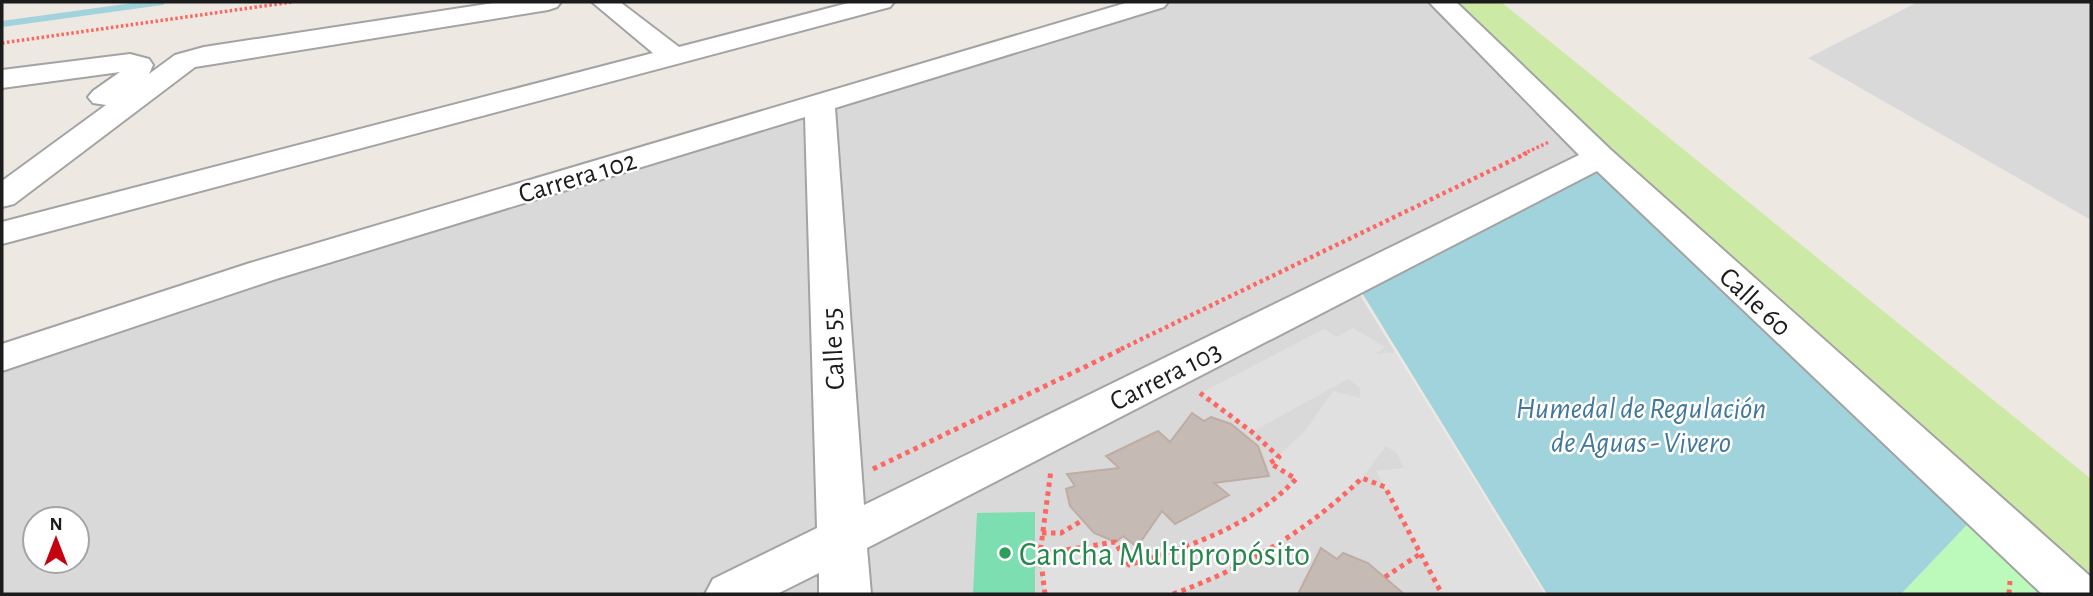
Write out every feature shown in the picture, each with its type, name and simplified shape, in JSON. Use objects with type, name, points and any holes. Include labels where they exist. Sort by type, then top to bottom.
[{"type":"street","points":[[2,197],[184,61],[204,55],[548,2]]},
{"type":"street","points":[[604,2],[672,55]]},
{"type":"street","points":[[2,233],[881,2]]},
{"type":"street","name":"Carrera 102","points":[[2,358],[263,271],[1155,2]]},
{"type":"street","name":"Calle 60","points":[[1442,2],[1600,157],[2076,594]]},
{"type":"street","points":[[2,79],[131,62],[139,65],[134,75],[2,169]]},
{"type":"street","name":"Calle 55","points":[[820,104],[840,538],[845,594]]},
{"type":"street","name":"Carrera 103","points":[[731,594],[1600,157]]},
{"type":"path","points":[[2,43],[292,2]]},
{"type":"path","points":[[838,486],[1554,139],[1548,132]]},
{"type":"path","points":[[1040,554],[1115,542],[1129,565],[1210,537],[1244,520],[1275,500],[1296,479],[1270,463],[1279,457],[1252,432],[1201,393],[1189,399]]},
{"type":"path","points":[[1246,437],[1252,432]]},
{"type":"path","points":[[1045,594],[1040,554],[1051,467]]},
{"type":"path","points":[[1173,594],[1223,573],[1299,534],[1362,478],[1385,487],[1442,594]]},
{"type":"path","points":[[1042,533],[1060,533],[1083,520]]},
{"type":"path","points":[[1385,577],[1420,554]]},
{"type":"shaded area","points":[[1155,2],[1442,2],[1600,157],[1352,282],[1544,594],[2,594],[2,358],[263,271]]},
{"type":"shaded area","points":[[1918,2],[2091,2],[2091,220],[1808,58]]},
{"type":"shaded area","points":[[1353,328],[1385,347],[1376,354],[1395,352],[1544,594],[1442,594],[1376,471],[1404,468],[1397,453],[1386,446],[1362,478],[1299,534],[1189,589],[1173,594],[1045,594],[1040,554],[1115,542],[1129,565],[1210,537],[1275,500],[1295,479],[1270,463],[1305,431],[1333,391],[1360,398],[1360,388],[1348,379],[1252,432],[1201,393],[1324,329],[1337,337]]},
{"type":"green space","points":[[1442,2],[1501,2],[2091,479],[2091,594],[2077,594],[1916,448],[1677,227]]},
{"type":"green space","points":[[1982,509],[2076,594],[1901,594]]},
{"type":"green space","name":"Cancha Multipropósito","points":[[1035,512],[1035,594],[973,594],[977,513]]},
{"type":"water","name":"Humedal de Regulación de Aguas - Vivero","points":[[1600,157],[1982,509],[1901,594],[1547,594],[1356,283]]},
{"type":"building","points":[[1192,413],[1204,421],[1211,417],[1231,424],[1258,446],[1269,476],[1214,483],[1229,495],[1175,524],[1162,511],[1137,547],[1123,536],[1116,542],[1094,533],[1070,506],[1066,489],[1075,486],[1067,474],[1119,468],[1106,456],[1158,431],[1170,442]]},
{"type":"building","points":[[1321,548],[1337,559],[1343,553],[1368,563],[1404,594],[1298,594]]},
{"type":"waterway","points":[[2,24],[162,2]]},
{"type":"place","name":"Cancha Multipropósito","points":[[1005,553]]}]
